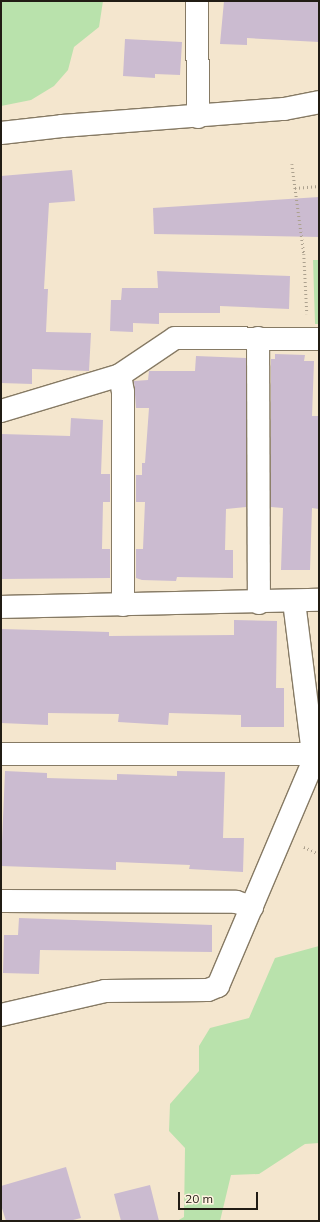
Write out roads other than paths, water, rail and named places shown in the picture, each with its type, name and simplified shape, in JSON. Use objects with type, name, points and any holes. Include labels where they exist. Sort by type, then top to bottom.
[{"type":"street","points":[[197,1],[198,117]]},
{"type":"street","points":[[1,133],[62,126],[198,117],[284,109],[319,102]]},
{"type":"street","points":[[1,411],[120,375],[175,338],[313,339]]},
{"type":"street","points":[[258,338],[259,603]]},
{"type":"street","points":[[120,375],[123,392],[123,605]]},
{"type":"street","points":[[1,607],[259,603],[319,600]]},
{"type":"street","points":[[1,1015],[105,991],[208,990],[218,986],[311,767],[313,754],[294,602]]},
{"type":"street","points":[[1,754],[313,754]]},
{"type":"street","points":[[1,901],[236,902],[252,907]]}]
